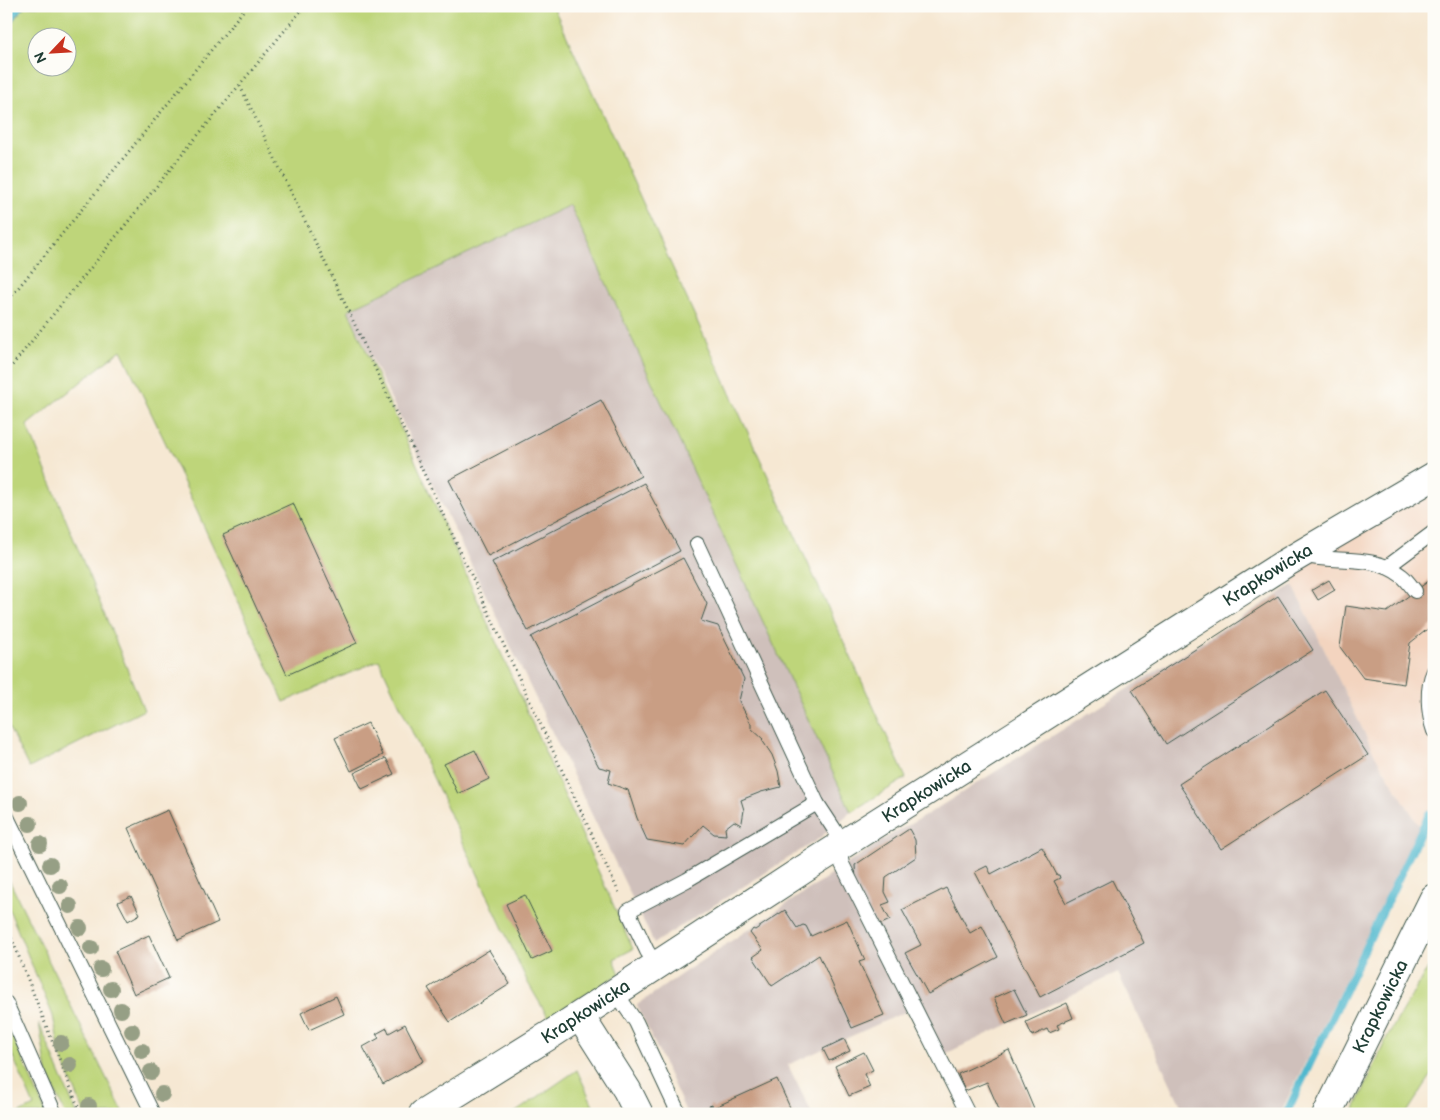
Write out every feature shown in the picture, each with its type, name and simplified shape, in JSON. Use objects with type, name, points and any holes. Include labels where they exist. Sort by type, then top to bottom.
[{"type":"street","name":"Krapkowicka","points":[[423,1114],[580,1016],[839,847],[1301,554],[1434,476]]},
{"type":"street","name":"Krapkowicka","points":[[1327,1114],[1434,898]]},
{"type":"street","points":[[580,1016],[627,1090],[639,1114]]},
{"type":"lane","points":[[1387,567],[1434,532]]},
{"type":"lane","points":[[697,544],[817,803],[836,832],[842,864],[968,1114]]},
{"type":"lane","points":[[1301,554],[1317,559],[1370,562],[1387,567],[1402,577],[1415,591]]},
{"type":"lane","points":[[1434,671],[1431,677],[1430,696],[1431,722],[1434,731]]},
{"type":"lane","points":[[657,966],[628,911],[687,880],[817,803]]},
{"type":"lane","points":[[6,815],[154,1114]]},
{"type":"lane","points":[[616,993],[636,1022],[678,1114]]},
{"type":"lane","points":[[6,1003],[56,1114]]},
{"type":"path","points":[[6,303],[247,6]]},
{"type":"path","points":[[6,373],[189,146],[305,6]]},
{"type":"path","points":[[240,86],[352,319],[628,911]]},
{"type":"path","points":[[6,924],[81,1114]]},
{"type":"shaded area","points":[[570,205],[851,812],[817,840],[654,943],[348,310]]},
{"type":"shaded area","points":[[1434,476],[1434,830],[1420,827],[1375,755],[1293,585],[1301,554]]},
{"type":"shaded area","points":[[1293,585],[1375,755],[1420,827],[1280,1114],[1185,1114],[1118,973],[934,1059],[909,1010],[788,1065],[812,1114],[687,1114],[637,1005],[892,834],[923,817]]},
{"type":"green space","points":[[25,6],[553,6],[906,778],[851,812],[570,205],[348,310],[633,949],[614,959],[620,974],[548,1017],[528,983],[379,660],[284,702],[169,450],[121,350],[27,425],[144,710],[29,768],[6,722],[6,29]]},
{"type":"green space","points":[[6,874],[124,1114],[85,1114],[61,1056],[53,1016],[6,902]]},
{"type":"green space","points":[[1434,958],[1434,1071],[1406,1114],[1353,1114],[1387,1037]]},
{"type":"green space","points":[[6,1021],[44,1109],[44,1114],[17,1114],[34,1106],[6,1040]]},
{"type":"green space","points":[[39,1023],[77,1114],[65,1114],[47,1072]]},
{"type":"green space","points":[[577,1070],[597,1114],[513,1114]]},
{"type":"water","points":[[6,6],[25,6],[6,29]]},
{"type":"building","points":[[601,400],[641,476],[488,556],[449,480]]},
{"type":"building","points":[[644,483],[680,551],[528,631],[492,562]]},
{"type":"building","points":[[293,503],[357,643],[287,675],[223,535]]},
{"type":"building","points":[[683,558],[707,604],[701,621],[718,626],[744,679],[739,701],[751,724],[751,728],[763,739],[772,755],[781,787],[741,800],[744,810],[741,825],[734,821],[725,828],[726,835],[714,834],[703,825],[684,846],[647,840],[637,818],[628,790],[608,783],[611,770],[599,767],[531,637]]},
{"type":"building","points":[[1434,577],[1434,624],[1410,643],[1404,684],[1363,678],[1340,647],[1346,606],[1387,612]]},
{"type":"building","points":[[1329,580],[1335,590],[1318,600],[1312,590]]},
{"type":"building","points":[[1278,596],[1313,650],[1166,744],[1132,690]]},
{"type":"building","points":[[1325,690],[1368,755],[1221,849],[1179,784]]},
{"type":"building","points":[[368,723],[383,755],[351,771],[335,738]]},
{"type":"building","points":[[475,750],[489,779],[458,794],[444,764]]},
{"type":"building","points":[[386,758],[394,774],[362,789],[354,773]]},
{"type":"building","points":[[168,810],[218,922],[178,940],[128,828]]},
{"type":"building","points":[[909,829],[915,840],[916,857],[886,877],[885,892],[890,902],[882,905],[890,920],[877,926],[856,881],[855,865]]},
{"type":"building","points":[[1042,847],[1057,875],[1059,875],[1060,878],[1054,881],[1066,903],[1112,880],[1144,943],[1040,997],[975,872],[987,866],[991,874]]},
{"type":"building","points":[[946,888],[970,933],[982,926],[998,957],[928,994],[905,953],[921,945],[902,910]]},
{"type":"building","points":[[525,895],[552,951],[532,960],[506,904]]},
{"type":"building","points":[[131,896],[140,914],[128,921],[118,902]]},
{"type":"building","points":[[785,910],[797,928],[803,925],[806,926],[811,936],[847,920],[865,960],[859,962],[884,1015],[852,1028],[819,955],[772,986],[753,957],[763,950],[750,933],[753,929],[755,930]]},
{"type":"building","points":[[149,935],[169,978],[134,994],[115,951]]},
{"type":"building","points":[[489,950],[510,984],[450,1022],[428,988]]},
{"type":"building","points":[[1014,989],[1027,1015],[1006,1024],[994,998]]},
{"type":"building","points":[[336,996],[344,1014],[309,1030],[301,1013]]},
{"type":"building","points":[[1067,1003],[1073,1018],[1057,1025],[1059,1029],[1049,1033],[1047,1029],[1032,1036],[1026,1022]]},
{"type":"building","points":[[405,1024],[424,1061],[383,1084],[363,1047],[379,1038],[376,1034],[387,1028],[389,1033]]},
{"type":"building","points":[[844,1039],[850,1051],[829,1061],[823,1049]]},
{"type":"building","points":[[1009,1050],[1036,1114],[1001,1114],[987,1082],[965,1091],[958,1074]]},
{"type":"building","points":[[864,1052],[873,1070],[864,1074],[870,1087],[849,1096],[835,1066]]},
{"type":"building","points":[[777,1079],[793,1114],[713,1114],[709,1106],[712,1105],[713,1108]]},
{"type":"waterway","points":[[1286,1114],[1429,814]]}]
